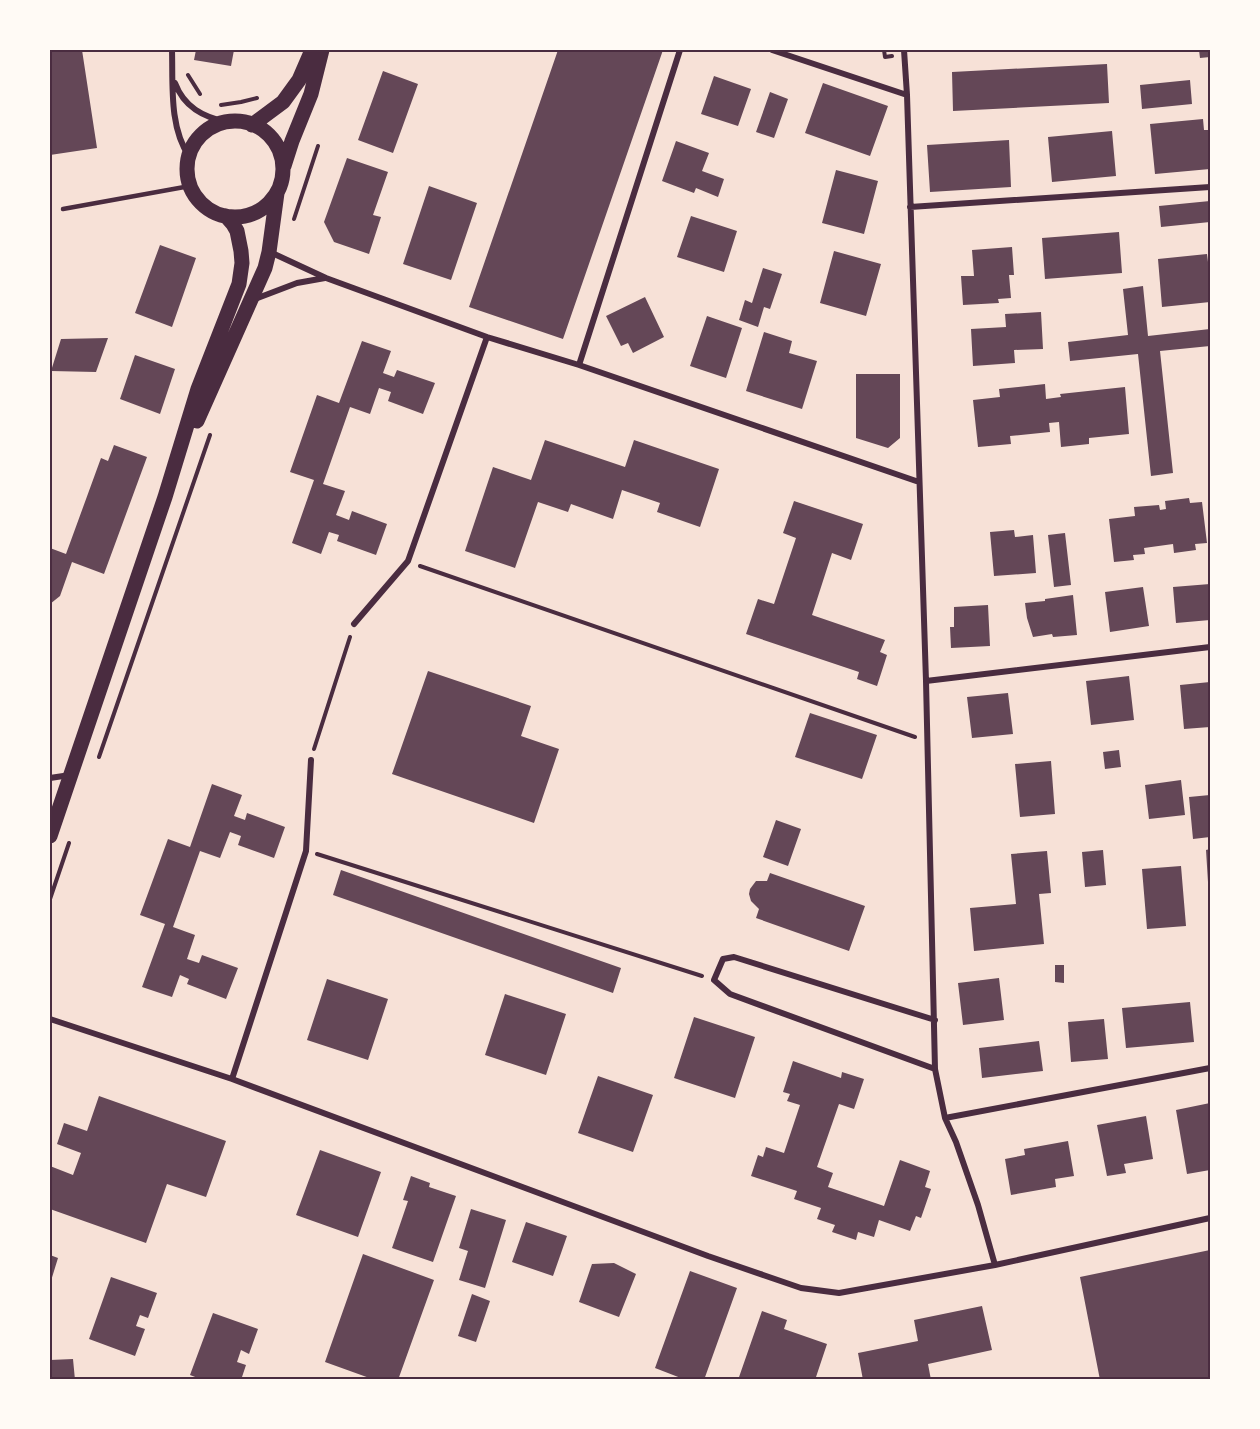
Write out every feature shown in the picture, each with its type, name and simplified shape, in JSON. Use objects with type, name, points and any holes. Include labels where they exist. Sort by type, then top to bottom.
[{"type":"main road","points":[[252,125],[283,102],[299,80],[312,50]]},
{"type":"main road","points":[[172,475],[265,268],[277,193],[292,141],[311,94],[322,50]]},
{"type":"main road","points":[[277,193],[266,206],[255,213],[240,217],[213,212],[202,204],[190,186],[187,171],[189,156],[201,136],[213,127],[227,122],[238,122],[252,125],[266,133],[275,143],[282,159],[283,172]]},
{"type":"main road","points":[[50,836],[172,475],[198,389],[239,284],[242,263],[240,243],[233,224],[226,216]]},
{"type":"street","points":[[172,50],[174,112],[181,140],[189,156]]},
{"type":"street","points":[[579,365],[680,50]]},
{"type":"street","points":[[772,50],[907,95]]},
{"type":"street","points":[[904,50],[926,681],[935,1069],[945,1118],[978,1205],[995,1265]]},
{"type":"street","points":[[174,76],[177,89],[190,106],[203,115],[227,122]]},
{"type":"street","points":[[910,207],[1210,187]]},
{"type":"street","points":[[269,252],[326,278],[487,337],[579,365],[919,482]]},
{"type":"street","points":[[251,301],[297,283],[326,278]]},
{"type":"street","points":[[354,624],[408,561],[487,337]]},
{"type":"street","points":[[926,681],[1210,647]]},
{"type":"street","points":[[232,1079],[306,850],[311,760]]},
{"type":"street","points":[[50,778],[70,775]]},
{"type":"street","points":[[935,1020],[734,957],[723,959],[714,980],[730,994],[935,1069]]},
{"type":"street","points":[[50,1019],[232,1079],[697,1252],[801,1288],[838,1293],[995,1265],[1210,1218]]},
{"type":"street","points":[[945,1118],[1210,1068]]},
{"type":"lane","points":[[63,209],[190,186]]},
{"type":"path","points":[[187,73],[206,99]]},
{"type":"path","points":[[213,106],[261,97],[283,102]]},
{"type":"path","points":[[293,221],[318,146]]},
{"type":"path","points":[[98,758],[211,430]]},
{"type":"path","points":[[408,561],[926,741]]},
{"type":"path","points":[[311,760],[354,624]]},
{"type":"path","points":[[50,899],[72,834]]},
{"type":"path","points":[[306,850],[714,980]]},
{"type":"building","points":[[50,50],[82,50],[97,148],[50,155]]},
{"type":"building","points":[[196,50],[234,50],[231,66],[194,60]]},
{"type":"building","points":[[558,50],[663,50],[563,339],[469,307]]},
{"type":"building","points":[[1199,50],[1210,50],[1210,57],[1200,58]]},
{"type":"building","points":[[1107,64],[1109,103],[953,111],[952,72]]},
{"type":"building","points":[[383,71],[418,84],[393,153],[358,140]]},
{"type":"building","points":[[714,76],[751,89],[738,126],[701,114]]},
{"type":"building","points":[[1190,80],[1192,104],[1142,109],[1140,85]]},
{"type":"building","points":[[823,83],[888,106],[870,156],[805,133]]},
{"type":"building","points":[[770,92],[788,99],[774,138],[756,132]]},
{"type":"building","points":[[1203,119],[1204,130],[1210,130],[1210,169],[1155,174],[1150,124]]},
{"type":"building","points":[[1112,131],[1116,176],[1052,182],[1048,137]]},
{"type":"building","points":[[1009,140],[1011,187],[930,192],[927,145]]},
{"type":"building","points":[[676,141],[709,153],[702,171],[724,179],[718,197],[696,188],[694,193],[662,181]]},
{"type":"building","points":[[347,158],[388,172],[373,215],[381,217],[369,254],[334,242],[324,222]]},
{"type":"building","points":[[836,170],[878,181],[864,234],[822,223]]},
{"type":"building","points":[[429,186],[477,203],[451,280],[403,264]]},
{"type":"building","points":[[1210,201],[1210,222],[1161,227],[1159,206]]},
{"type":"building","points":[[691,216],[737,231],[724,272],[677,257]]},
{"type":"building","points":[[1119,232],[1122,273],[1045,279],[1042,238]]},
{"type":"building","points":[[160,245],[196,258],[172,327],[135,313]]},
{"type":"building","points":[[1012,247],[1014,275],[1009,275],[1011,298],[998,299],[999,303],[963,305],[961,276],[974,276],[972,250]]},
{"type":"building","points":[[834,251],[881,264],[866,316],[820,303]]},
{"type":"building","points":[[1207,254],[1208,262],[1210,262],[1210,302],[1162,307],[1158,259]]},
{"type":"building","points":[[763,268],[782,274],[770,309],[764,307],[758,327],[739,320],[745,300],[752,303]]},
{"type":"building","points":[[1143,286],[1148,336],[1210,329],[1210,346],[1160,351],[1173,473],[1151,476],[1138,354],[1070,361],[1068,342],[1128,335],[1123,289]]},
{"type":"building","points":[[645,297],[664,337],[633,353],[628,343],[621,346],[606,316]]},
{"type":"building","points":[[1041,312],[1043,349],[1014,350],[1015,363],[973,366],[971,329],[1006,327],[1005,314]]},
{"type":"building","points":[[707,316],[742,328],[726,378],[690,366]]},
{"type":"building","points":[[764,332],[792,341],[789,353],[817,361],[802,409],[746,391]]},
{"type":"building","points":[[108,338],[96,372],[51,371],[61,339]]},
{"type":"building","points":[[362,341],[391,351],[383,373],[394,377],[397,370],[435,383],[423,414],[388,401],[391,392],[379,388],[370,414],[350,407],[323,484],[345,491],[336,515],[349,520],[352,511],[387,524],[376,555],[337,541],[339,535],[329,532],[321,554],[292,543],[314,480],[290,472],[317,395],[339,403]]},
{"type":"building","points":[[135,355],[175,369],[160,414],[120,399]]},
{"type":"building","points":[[856,374],[900,374],[900,438],[888,448],[856,438]]},
{"type":"building","points":[[1045,384],[1046,399],[1061,397],[1060,394],[1125,387],[1129,434],[1089,438],[1089,444],[1061,447],[1059,422],[1049,423],[1050,432],[1010,436],[1011,444],[978,447],[973,400],[1000,397],[999,389]]},
{"type":"building","points":[[545,440],[625,467],[634,440],[719,469],[700,527],[657,512],[660,503],[622,490],[613,519],[571,504],[568,512],[538,502],[515,568],[465,551],[493,467],[531,480]]},
{"type":"building","points":[[114,445],[147,457],[104,574],[72,562],[60,596],[50,604],[50,548],[66,554],[101,458],[108,461]]},
{"type":"building","points":[[1189,498],[1190,503],[1202,502],[1207,543],[1195,544],[1196,550],[1174,553],[1173,544],[1144,548],[1145,554],[1133,555],[1134,560],[1114,562],[1109,519],[1135,516],[1134,507],[1159,505],[1160,510],[1166,509],[1165,501]]},
{"type":"building","points":[[794,501],[863,524],[851,560],[832,553],[812,615],[885,640],[880,652],[887,655],[877,686],[857,679],[859,672],[746,634],[758,599],[774,604],[796,538],[783,533]]},
{"type":"building","points":[[1014,530],[1015,537],[1033,535],[1036,573],[994,576],[990,532]]},
{"type":"building","points":[[1065,533],[1071,585],[1054,587],[1048,535]]},
{"type":"building","points":[[1210,584],[1210,620],[1176,623],[1173,587]]},
{"type":"building","points":[[1143,587],[1149,626],[1110,632],[1105,592]]},
{"type":"building","points":[[1073,595],[1077,635],[1053,637],[1052,634],[1033,637],[1025,603]]},
{"type":"building","points":[[988,605],[990,646],[951,648],[950,627],[954,627],[954,607]]},
{"type":"building","points":[[428,671],[531,706],[521,736],[559,749],[534,823],[392,774]]},
{"type":"building","points":[[1129,676],[1134,720],[1091,725],[1086,681]]},
{"type":"building","points":[[1210,682],[1210,727],[1184,729],[1180,685]]},
{"type":"building","points":[[1008,693],[1013,734],[972,738],[967,697]]},
{"type":"building","points":[[810,713],[877,735],[862,779],[795,757]]},
{"type":"building","points":[[1119,750],[1121,767],[1105,769],[1103,752]]},
{"type":"building","points":[[1051,761],[1055,814],[1020,817],[1015,764]]},
{"type":"building","points":[[1181,780],[1185,815],[1149,819],[1145,785]]},
{"type":"building","points":[[212,784],[242,795],[234,816],[245,820],[247,813],[285,827],[274,858],[238,845],[241,836],[230,832],[220,858],[200,851],[173,927],[195,935],[187,959],[199,963],[202,955],[238,968],[226,999],[187,984],[189,979],[180,975],[172,997],[142,987],[165,924],[140,915],[168,839],[190,847]]},
{"type":"building","points":[[1210,795],[1210,837],[1193,839],[1189,797]]},
{"type":"building","points":[[776,820],[801,829],[788,866],[763,857]]},
{"type":"building","points":[[1210,849],[1210,898],[1209,898],[1206,850]]},
{"type":"building","points":[[1103,850],[1106,885],[1085,887],[1082,852]]},
{"type":"building","points":[[1047,851],[1051,893],[1039,894],[1044,944],[974,951],[970,908],[1016,904],[1011,854]]},
{"type":"building","points":[[1181,866],[1186,926],[1147,929],[1142,869]]},
{"type":"building","points":[[341,870],[621,968],[613,993],[333,895]]},
{"type":"building","points":[[770,873],[865,906],[849,951],[756,918],[759,909],[751,901],[750,889],[756,881],[767,881]]},
{"type":"building","points":[[1055,965],[1064,965],[1064,983],[1055,982]]},
{"type":"building","points":[[999,978],[1004,1020],[963,1025],[958,983]]},
{"type":"building","points":[[327,979],[388,999],[368,1060],[307,1040]]},
{"type":"building","points":[[505,994],[566,1014],[546,1075],[485,1055]]},
{"type":"building","points":[[1190,1002],[1194,1042],[1126,1048],[1122,1008]]},
{"type":"building","points":[[694,1017],[755,1037],[735,1098],[674,1078]]},
{"type":"building","points":[[1104,1019],[1108,1059],[1071,1062],[1068,1022]]},
{"type":"building","points":[[1039,1041],[1043,1071],[982,1078],[979,1048]]},
{"type":"building","points":[[793,1061],[841,1078],[842,1072],[864,1079],[854,1109],[839,1104],[817,1167],[833,1173],[828,1187],[884,1206],[900,1160],[930,1171],[925,1187],[931,1189],[921,1218],[916,1216],[910,1231],[879,1220],[874,1237],[858,1232],[856,1240],[832,1232],[835,1225],[817,1219],[821,1208],[794,1199],[797,1191],[751,1176],[758,1155],[763,1157],[766,1147],[784,1153],[800,1105],[787,1101],[790,1094],[783,1092]]},
{"type":"building","points":[[598,1076],[653,1095],[633,1152],[578,1133]]},
{"type":"building","points":[[99,1096],[226,1141],[206,1197],[167,1184],[146,1243],[50,1209],[50,1166],[73,1175],[81,1153],[57,1144],[64,1123],[87,1131]]},
{"type":"building","points":[[1210,1103],[1210,1170],[1187,1174],[1176,1110]]},
{"type":"building","points":[[1146,1116],[1153,1159],[1124,1164],[1126,1173],[1107,1176],[1097,1125]]},
{"type":"building","points":[[1068,1141],[1074,1176],[1055,1179],[1056,1187],[1011,1195],[1005,1159],[1025,1155],[1024,1149]]},
{"type":"building","points":[[320,1150],[381,1172],[358,1237],[296,1215]]},
{"type":"building","points":[[411,1176],[430,1183],[429,1187],[456,1196],[433,1262],[392,1248],[408,1201],[403,1200]]},
{"type":"building","points":[[471,1209],[506,1220],[485,1288],[459,1280],[468,1251],[459,1248]]},
{"type":"building","points":[[526,1222],[567,1236],[553,1276],[512,1262]]},
{"type":"building","points":[[1210,1250],[1210,1380],[1100,1380],[1080,1277]]},
{"type":"building","points":[[363,1254],[434,1280],[398,1380],[375,1380],[325,1362]]},
{"type":"building","points":[[50,1255],[58,1258],[50,1284]]},
{"type":"building","points":[[614,1263],[636,1274],[619,1317],[579,1302],[592,1264]]},
{"type":"building","points":[[690,1271],[737,1288],[704,1380],[686,1380],[655,1368]]},
{"type":"building","points":[[111,1277],[157,1293],[148,1318],[140,1315],[136,1326],[145,1329],[135,1356],[89,1339]]},
{"type":"building","points":[[472,1294],[490,1301],[476,1342],[458,1336]]},
{"type":"building","points":[[982,1306],[992,1350],[928,1364],[931,1380],[863,1380],[858,1353],[918,1341],[914,1320]]},
{"type":"building","points":[[762,1311],[787,1320],[784,1329],[827,1344],[815,1380],[738,1380]]},
{"type":"building","points":[[213,1313],[258,1329],[249,1354],[241,1350],[237,1362],[246,1365],[241,1380],[203,1380],[190,1375]]},
{"type":"building","points":[[73,1359],[75,1380],[50,1380],[50,1360]]}]
